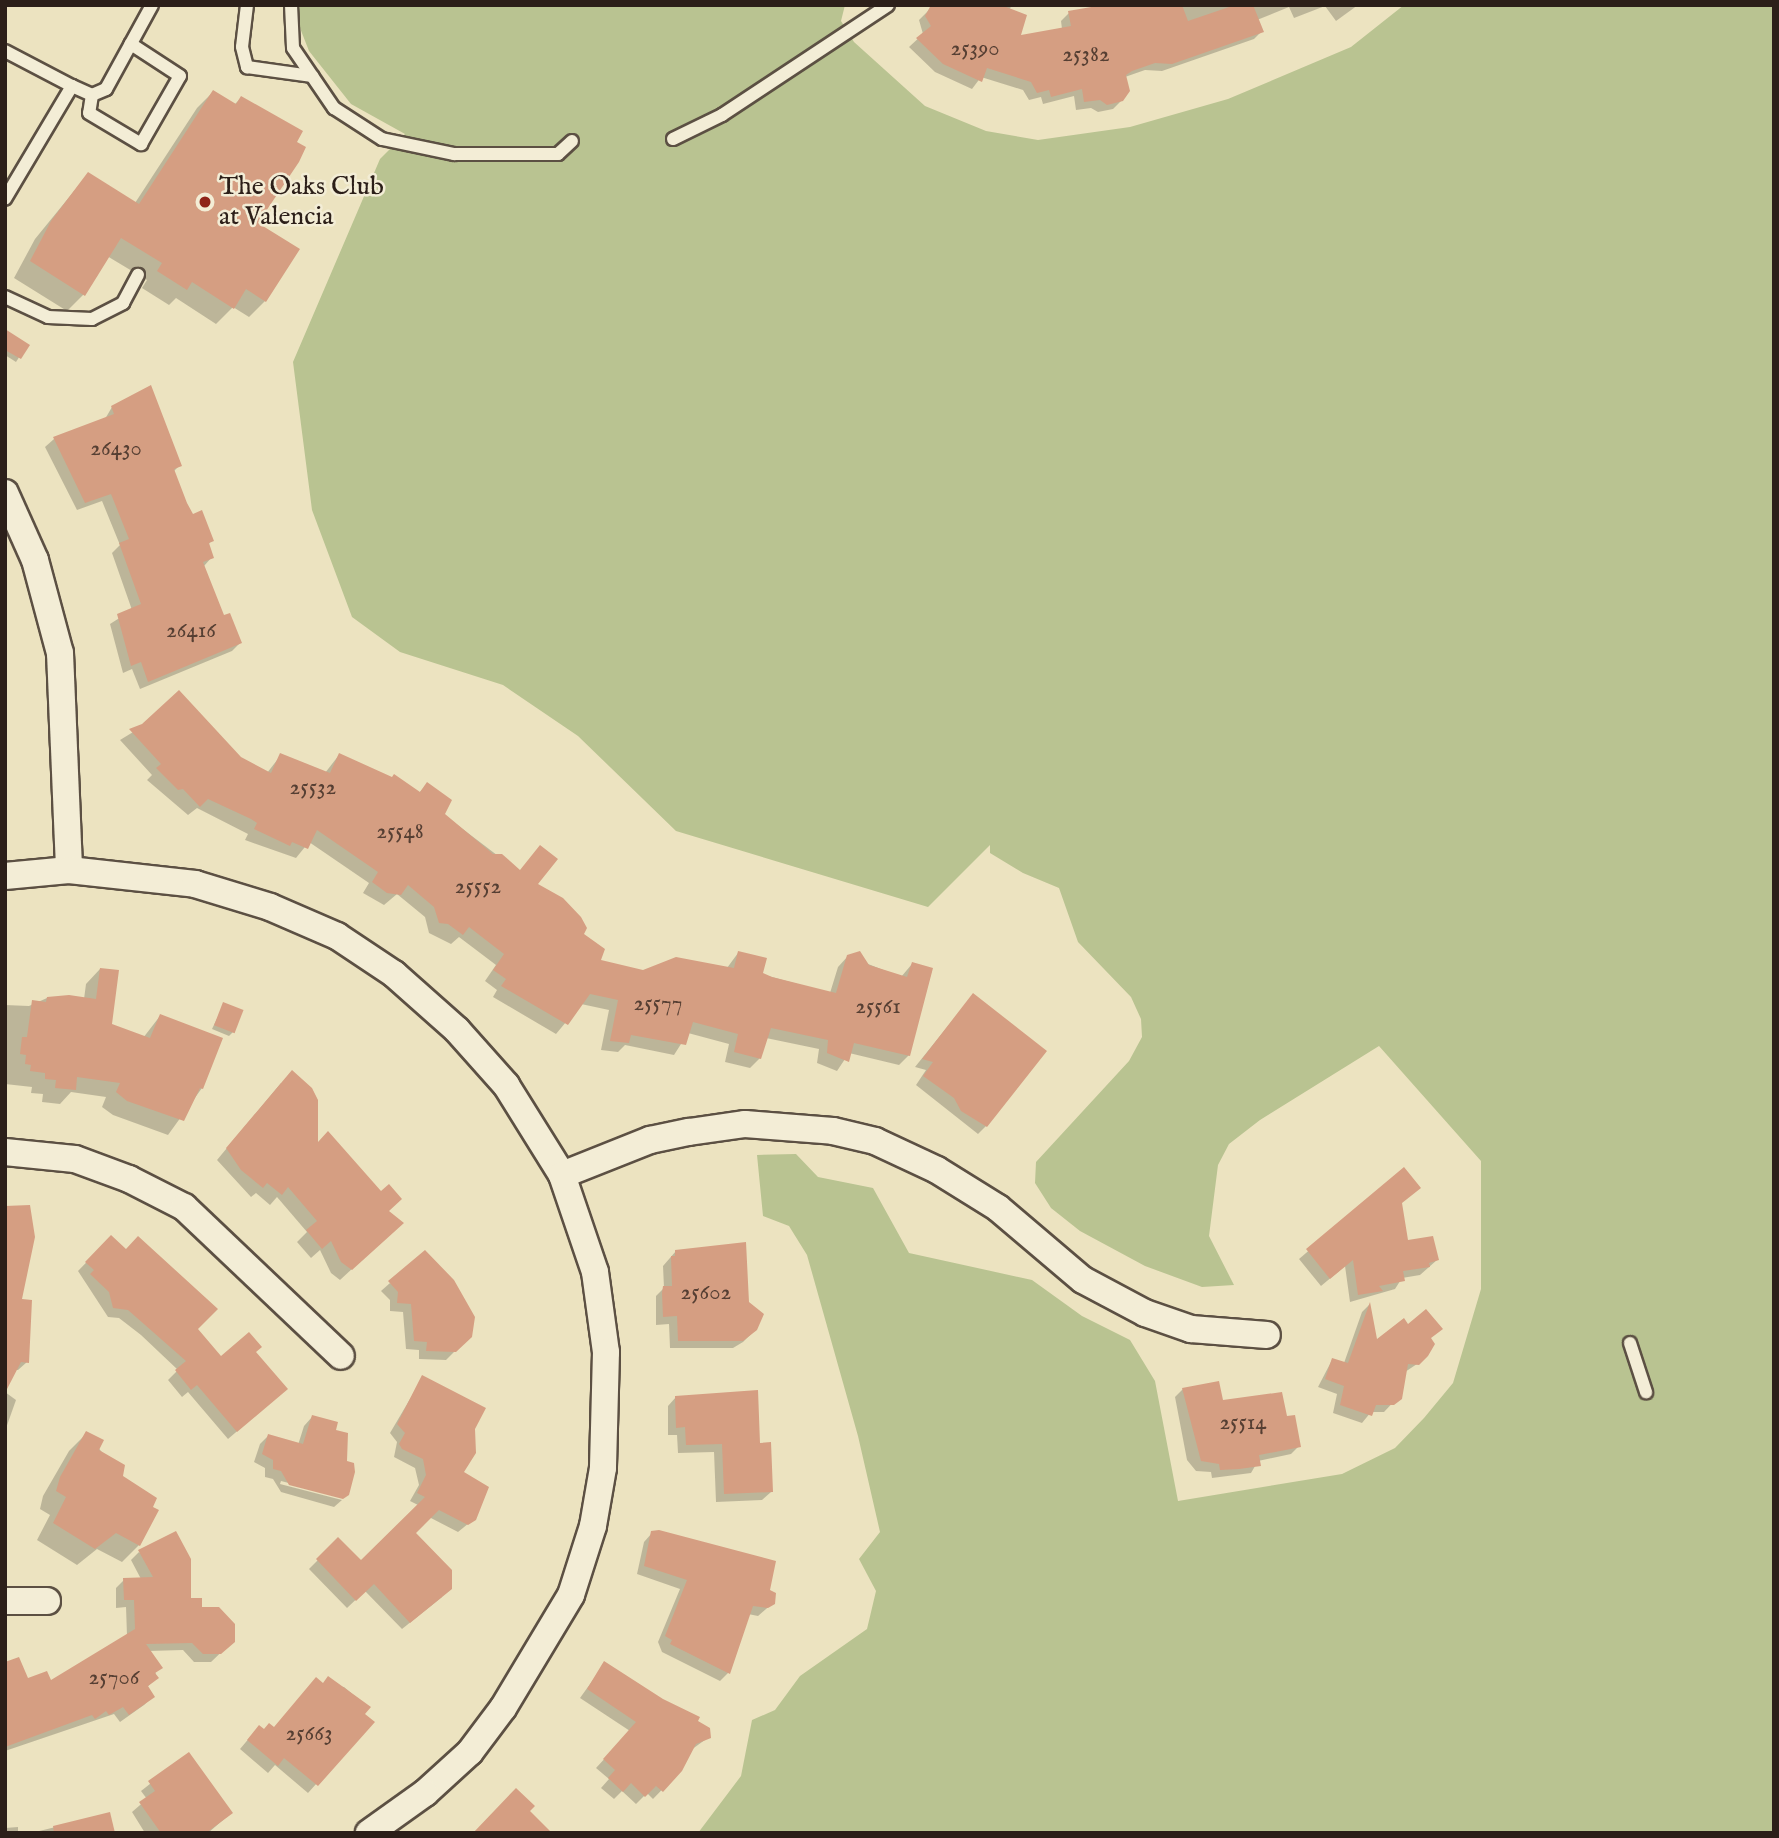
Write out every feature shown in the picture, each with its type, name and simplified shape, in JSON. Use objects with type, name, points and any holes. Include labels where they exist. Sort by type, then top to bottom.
[{"type":"street","points":[[5,494],[35,560],[60,653],[69,870]]},
{"type":"street","points":[[5,876],[69,870],[195,884],[270,908],[337,936],[394,974],[457,1030],[506,1085],[562,1175],[595,1272],[606,1352],[604,1468],[593,1526],[571,1595],[503,1708],[470,1752],[425,1793],[369,1833]]},
{"type":"street","points":[[562,1175],[650,1140],[745,1124],[783,1124],[864,1138],[937,1170],[988,1201],[1083,1280],[1145,1313],[1191,1329],[1267,1335]]},
{"type":"street","points":[[5,1152],[75,1160],[129,1178],[184,1208],[341,1356]]},
{"type":"street","points":[[5,1601],[47,1601]]},
{"type":"lane","points":[[5,51],[92,95],[106,89],[152,5]]},
{"type":"lane","points":[[247,5],[249,18],[242,47],[247,67],[312,76]]},
{"type":"lane","points":[[290,5],[293,48],[312,76],[334,108],[382,139],[454,154],[558,154],[572,141]]},
{"type":"lane","points":[[673,139],[722,115],[888,5]]},
{"type":"lane","points":[[92,95],[89,113],[141,144],[180,76],[131,44]]},
{"type":"lane","points":[[5,199],[72,86]]},
{"type":"lane","points":[[5,296],[48,317],[92,319],[123,303],[138,275]]},
{"type":"lane","points":[[1630,1343],[1646,1392]]},
{"type":"green space","name":"The Oaks Club at Valencia","points":[[291,5],[845,5],[841,21],[854,42],[925,106],[986,131],[1038,140],[1130,127],[1228,99],[1351,47],[1404,5],[1774,5],[1774,1833],[698,1833],[741,1776],[752,1720],[775,1710],[800,1676],[867,1629],[876,1591],[859,1559],[880,1532],[858,1436],[807,1255],[789,1226],[763,1216],[757,1155],[796,1154],[818,1177],[873,1188],[909,1253],[1032,1280],[1082,1316],[1130,1340],[1155,1381],[1178,1501],[1342,1474],[1395,1448],[1424,1418],[1453,1383],[1481,1289],[1481,1161],[1379,1046],[1260,1120],[1229,1144],[1218,1165],[1209,1236],[1234,1285],[1202,1287],[1145,1266],[1080,1231],[1051,1208],[1035,1183],[1036,1162],[1129,1061],[1142,1037],[1141,1019],[1131,997],[1078,942],[1059,888],[1023,873],[990,853],[990,845],[928,907],[676,831],[578,736],[503,685],[400,652],[352,617],[312,510],[293,362],[380,159],[405,134],[351,104],[309,51]]},
{"type":"building","points":[[931,5],[1001,5],[1027,15],[1021,35],[1071,26],[1068,11],[1103,5],[1182,5],[1188,21],[1235,5],[1253,5],[1264,32],[1172,64],[1155,63],[1132,71],[1126,75],[1130,91],[1123,101],[1107,105],[1100,100],[1084,102],[1082,89],[1051,97],[1049,90],[1037,93],[1031,82],[987,68],[982,82],[943,64],[916,38],[931,26],[925,16]]},
{"type":"building","name":"The Oaks Club at Valencia","points":[[213,90],[236,104],[241,96],[303,131],[297,142],[306,147],[299,162],[258,223],[300,249],[266,302],[246,289],[234,309],[192,282],[187,290],[157,271],[162,263],[121,238],[85,296],[30,261],[51,221],[88,172],[139,204]]},
{"type":"building","points":[[5,329],[30,345],[21,359],[5,350]]},
{"type":"building","points":[[151,385],[182,466],[174,469],[187,503],[193,514],[202,510],[214,541],[209,543],[214,558],[203,562],[224,615],[230,613],[242,643],[148,682],[141,662],[131,666],[117,614],[141,604],[119,543],[129,539],[111,494],[85,503],[53,437],[114,414],[111,406]]},
{"type":"building","points":[[179,690],[241,757],[271,773],[280,753],[330,773],[339,753],[392,777],[394,774],[420,792],[427,782],[452,800],[445,814],[493,854],[502,854],[520,870],[540,845],[558,859],[538,884],[563,898],[581,917],[587,928],[584,934],[605,949],[601,960],[643,970],[676,957],[734,968],[738,951],[767,958],[763,973],[772,977],[836,993],[847,955],[860,951],[869,965],[907,977],[912,962],[933,968],[910,1056],[854,1043],[849,1062],[827,1053],[828,1040],[771,1028],[761,1059],[734,1052],[738,1034],[693,1022],[686,1045],[631,1035],[629,1043],[610,1041],[618,1000],[590,994],[568,1025],[501,986],[506,979],[493,970],[504,954],[469,927],[463,935],[448,924],[439,923],[434,907],[408,885],[401,895],[387,893],[372,882],[378,872],[317,830],[308,849],[292,842],[290,846],[254,829],[257,823],[251,819],[208,799],[200,807],[183,789],[178,790],[156,768],[161,764],[129,729],[142,724]]},
{"type":"building","points":[[100,968],[119,970],[112,1024],[150,1038],[160,1014],[223,1038],[203,1089],[200,1088],[184,1121],[127,1101],[116,1092],[120,1083],[77,1077],[76,1090],[55,1088],[56,1080],[45,1079],[45,1073],[30,1071],[31,1065],[25,1064],[26,1055],[20,1054],[22,1037],[27,1037],[32,1000],[46,1002],[47,997],[69,995],[96,999]]},
{"type":"building","points":[[973,993],[1047,1051],[987,1127],[961,1111],[954,1098],[923,1076],[933,1062],[922,1059]]},
{"type":"building","points":[[223,1002],[244,1010],[235,1033],[214,1025]]},
{"type":"building","points":[[292,1070],[312,1088],[318,1100],[318,1142],[328,1131],[381,1191],[389,1184],[402,1199],[389,1211],[404,1223],[352,1270],[341,1262],[331,1241],[322,1249],[306,1230],[317,1221],[288,1187],[282,1195],[267,1183],[263,1188],[241,1170],[226,1148]]},
{"type":"building","points":[[1404,1167],[1421,1188],[1402,1203],[1408,1240],[1433,1236],[1439,1260],[1429,1263],[1430,1267],[1403,1271],[1405,1281],[1379,1286],[1383,1291],[1358,1295],[1353,1260],[1330,1279],[1306,1249]]},
{"type":"building","points":[[30,1205],[35,1237],[22,1299],[32,1300],[29,1363],[21,1362],[5,1393],[5,1206]]},
{"type":"building","points":[[111,1235],[126,1249],[138,1236],[218,1309],[198,1329],[221,1356],[249,1332],[262,1347],[256,1352],[288,1389],[237,1432],[197,1385],[191,1390],[175,1370],[186,1361],[128,1310],[113,1308],[109,1292],[90,1274],[94,1270],[85,1262]]},
{"type":"building","points":[[746,1242],[749,1302],[764,1314],[757,1330],[743,1341],[678,1341],[677,1316],[663,1317],[662,1293],[663,1286],[672,1286],[671,1256],[675,1256],[675,1250]]},
{"type":"building","points":[[425,1250],[454,1280],[475,1317],[472,1337],[456,1352],[426,1351],[427,1342],[414,1341],[411,1304],[397,1303],[398,1292],[388,1281]]},
{"type":"building","points":[[1370,1302],[1377,1339],[1404,1318],[1408,1324],[1426,1309],[1443,1329],[1431,1338],[1435,1344],[1419,1365],[1408,1364],[1402,1399],[1394,1405],[1376,1405],[1372,1416],[1340,1405],[1344,1386],[1325,1379],[1332,1358],[1348,1363]]},
{"type":"building","points":[[422,1375],[486,1408],[475,1429],[476,1453],[464,1472],[489,1487],[476,1520],[468,1525],[439,1510],[416,1533],[452,1570],[452,1589],[410,1623],[374,1584],[356,1601],[316,1559],[338,1537],[361,1560],[425,1497],[417,1493],[426,1475],[423,1459],[402,1449],[399,1444],[405,1433],[397,1424]]},
{"type":"building","points":[[1219,1381],[1223,1400],[1282,1392],[1287,1416],[1295,1415],[1301,1447],[1259,1455],[1261,1466],[1220,1470],[1219,1464],[1201,1461],[1182,1388]]},
{"type":"building","points":[[758,1390],[760,1443],[771,1442],[773,1492],[724,1494],[722,1444],[686,1445],[685,1427],[676,1428],[675,1396]]},
{"type":"building","points":[[312,1415],[338,1422],[336,1430],[348,1433],[347,1461],[354,1463],[355,1472],[349,1495],[343,1499],[289,1485],[281,1471],[273,1469],[273,1460],[262,1454],[268,1434],[303,1444]]},
{"type":"building","points":[[86,1431],[104,1440],[99,1450],[125,1465],[123,1476],[157,1498],[153,1507],[159,1510],[140,1546],[116,1533],[95,1549],[53,1523],[66,1497],[56,1491],[60,1477]]},
{"type":"building","points":[[659,1530],[776,1561],[770,1590],[776,1593],[775,1604],[768,1608],[753,1606],[730,1674],[670,1644],[672,1640],[665,1636],[687,1580],[644,1566],[651,1531]]},
{"type":"building","points":[[176,1531],[191,1559],[191,1598],[202,1598],[202,1607],[219,1607],[235,1624],[235,1642],[221,1654],[203,1654],[192,1643],[146,1644],[163,1668],[155,1673],[159,1678],[148,1686],[155,1697],[129,1715],[123,1707],[109,1715],[106,1711],[95,1719],[92,1715],[5,1747],[5,1662],[19,1657],[28,1678],[47,1671],[51,1680],[135,1629],[134,1600],[124,1600],[123,1578],[153,1577],[138,1550]]},
{"type":"building","points":[[604,1661],[663,1699],[700,1717],[698,1721],[710,1728],[711,1738],[696,1744],[682,1771],[663,1792],[656,1786],[645,1797],[631,1783],[623,1792],[608,1778],[615,1770],[603,1759],[636,1722],[587,1689]]},
{"type":"building","points":[[328,1676],[371,1707],[365,1714],[375,1722],[318,1786],[284,1758],[278,1766],[247,1740],[259,1725],[264,1729],[269,1723],[274,1727],[316,1677],[323,1683]]},
{"type":"building","points":[[189,1752],[233,1813],[206,1833],[161,1833],[139,1802],[155,1791],[148,1781]]},
{"type":"building","points":[[516,1788],[535,1806],[530,1811],[552,1833],[473,1833]]},
{"type":"building","points":[[110,1812],[115,1833],[54,1833],[53,1826]]},
{"type":"place","name":"The Oaks Club at Valencia","points":[[205,202]]}]
